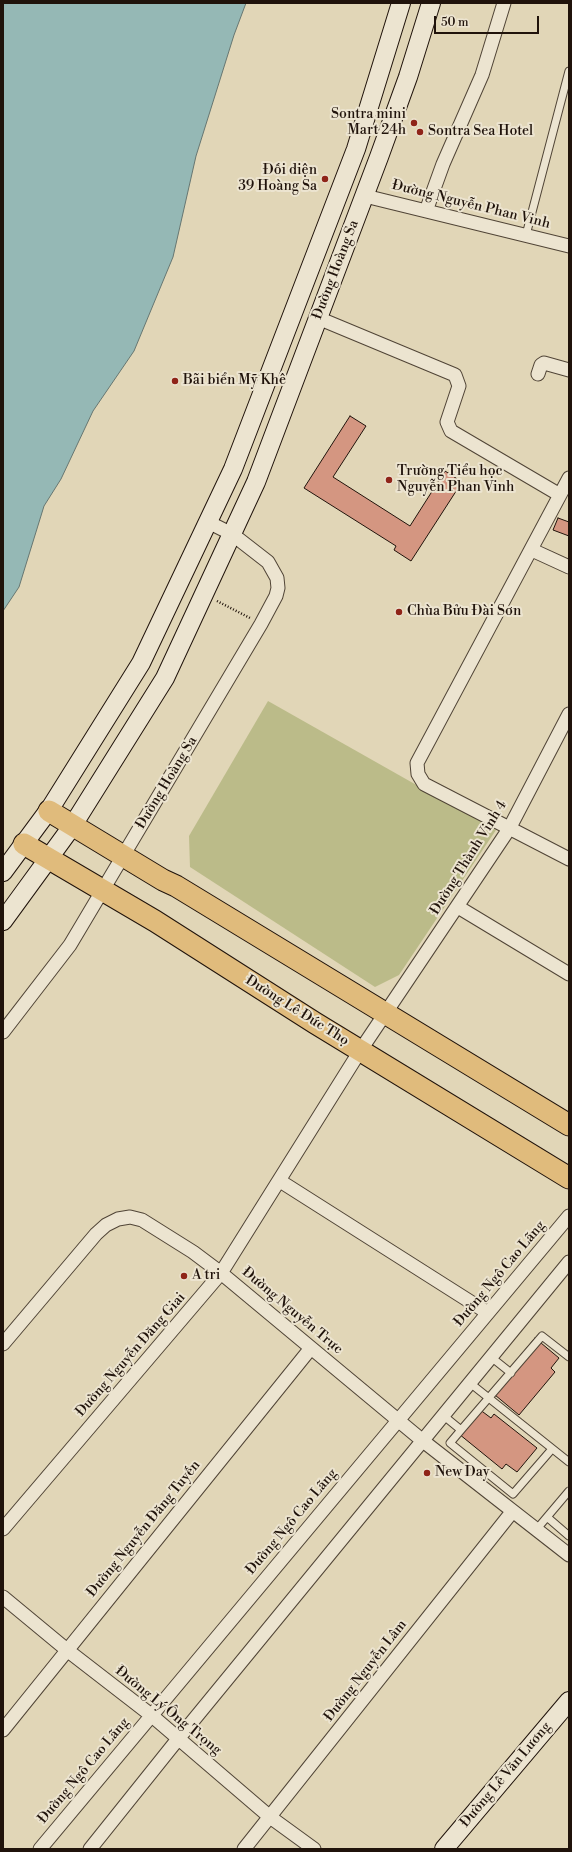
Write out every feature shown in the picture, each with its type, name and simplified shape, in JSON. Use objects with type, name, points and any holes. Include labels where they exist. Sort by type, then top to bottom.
[{"type":"main road","name":"Đường Hoàng Sa","points":[[3,872],[49,811],[141,663],[233,469],[341,188],[365,120],[401,3]]},
{"type":"main road","name":"Đường Hoàng Sa","points":[[3,921],[73,825],[165,678],[256,482],[365,196],[408,76],[431,3]]},
{"type":"main road","points":[[341,188],[365,196]]},
{"type":"main road","points":[[49,811],[569,1125]]},
{"type":"main road","name":"Đường Lê Đức Thọ","points":[[24,844],[103,890],[569,1178]]},
{"type":"main road","name":"Đường Lê Văn Lương","points":[[444,1849],[569,1701]]},
{"type":"street","points":[[426,211],[443,164],[482,75],[504,3]]},
{"type":"street","name":"Đường Nguyễn Phan Vinh","points":[[365,196],[569,246]]},
{"type":"street","points":[[318,318],[455,376],[459,386],[447,422],[451,432],[560,495]]},
{"type":"street","points":[[538,374],[544,363],[569,370]]},
{"type":"street","points":[[569,478],[532,550],[417,763],[418,774],[424,784],[569,859]]},
{"type":"street","name":"Đường Hoàng Sa","points":[[3,1032],[70,945],[261,624],[276,596],[278,588],[277,578],[273,569],[262,556],[232,534],[208,522]]},
{"type":"street","points":[[532,550],[569,567]]},
{"type":"street","name":"Đường Thành Vinh 4","points":[[360,1050],[458,907],[509,829],[569,714]]},
{"type":"street","points":[[458,907],[569,974]]},
{"type":"street","name":"Đường Nguyễn Đăng Giai","points":[[3,1529],[221,1273],[280,1181],[360,1050]]},
{"type":"street","points":[[280,1181],[488,1313]]},
{"type":"street","name":"Đường Ngô Cao Lãng","points":[[40,1849],[569,1216]]},
{"type":"street","name":"Đường Nguyễn Trực","points":[[3,1344],[96,1234],[106,1225],[118,1219],[130,1217],[142,1220],[193,1252],[221,1273],[423,1442],[569,1556]]},
{"type":"street","points":[[90,1849],[178,1738],[423,1442],[569,1262]]},
{"type":"street","name":"Đường Nguyễn Đăng Tuyến","points":[[3,1730],[311,1348]]},
{"type":"street","name":"Đường Nguyễn Lâm","points":[[244,1849],[512,1512]]},
{"type":"street","name":"Đường Lý Ông Trọng","points":[[3,1597],[66,1650],[151,1715],[270,1817],[314,1849]]},
{"type":"lane","points":[[526,235],[569,71]]},
{"type":"lane","points":[[552,1449],[513,1494],[450,1443],[542,1336],[569,1357]]},
{"type":"lane","points":[[491,1357],[511,1373]]},
{"type":"lane","points":[[470,1383],[488,1399],[569,1462]]},
{"type":"lane","points":[[444,1416],[461,1430]]},
{"type":"lane","points":[[484,1490],[494,1479]]},
{"type":"lane","points":[[536,1530],[569,1491]]},
{"type":"lane","points":[[547,1517],[569,1536]]},
{"type":"path","points":[[204,594],[261,624]]},
{"type":"green space","points":[[268,701],[496,830],[399,975],[375,987],[190,867],[189,836]]},
{"type":"water","points":[[3,3],[246,3],[234,35],[196,156],[173,257],[134,351],[93,411],[61,479],[44,506],[19,587],[3,611]]},
{"type":"building","points":[[350,416],[366,426],[333,477],[410,526],[445,471],[462,482],[411,561],[394,550],[396,546],[304,488]]},
{"type":"building","points":[[558,518],[569,522],[569,536],[553,530]]},
{"type":"building","points":[[535,1338],[559,1358],[551,1368],[555,1372],[519,1415],[495,1395],[500,1380]]},
{"type":"building","points":[[479,1409],[491,1418],[494,1414],[537,1448],[517,1472],[506,1464],[502,1469],[459,1434]]},
{"type":"place","name":"Sontra mini Mart 24h","points":[[414,123]]},
{"type":"place","name":"Sontra Sea Hotel","points":[[420,132]]},
{"type":"place","name":"Đối diện 39 Hoàng Sa","points":[[325,179]]},
{"type":"place","name":"Bãi biển Mỹ Khê","points":[[175,381]]},
{"type":"place","name":"Trường Tiểu học Nguyễn Phan Vinh","points":[[389,480]]},
{"type":"place","name":"Chùa Bửu Đài Sơn","points":[[399,612]]},
{"type":"place","name":"A tri","points":[[184,1276]]},
{"type":"place","name":"New Day","points":[[427,1473]]}]
